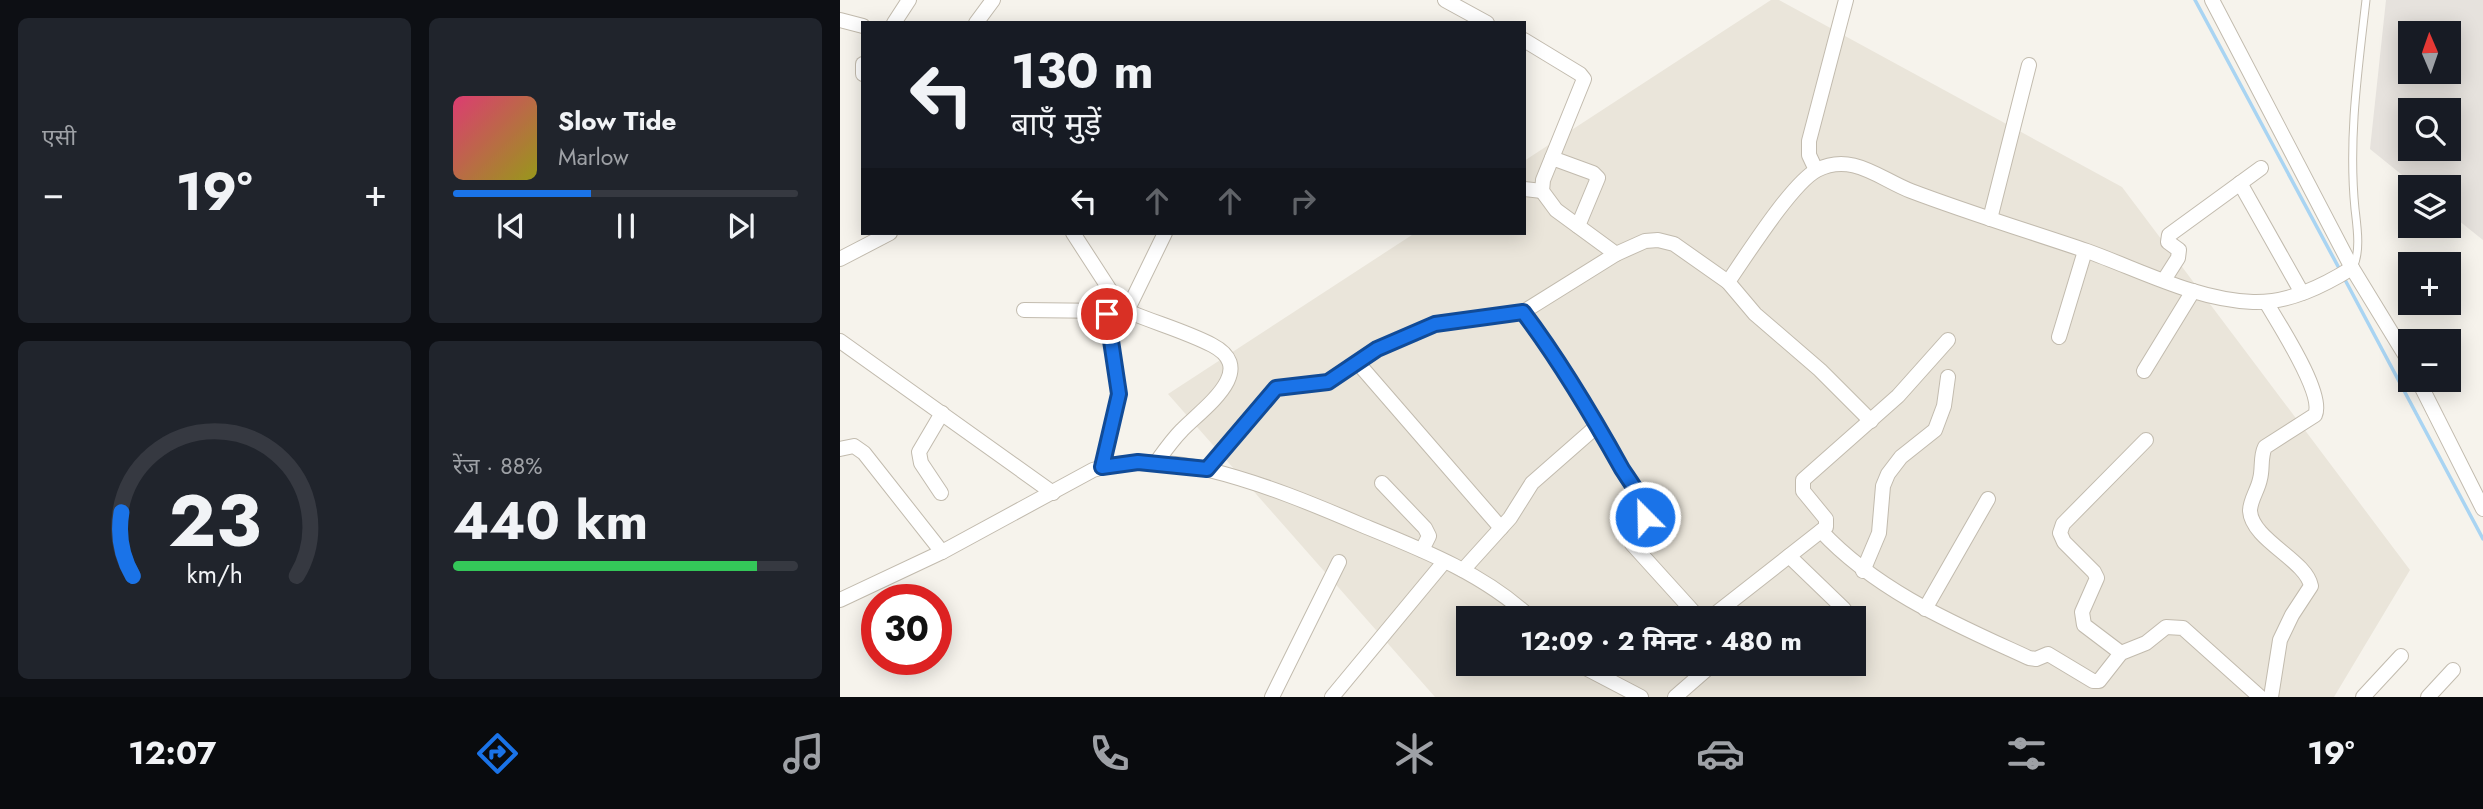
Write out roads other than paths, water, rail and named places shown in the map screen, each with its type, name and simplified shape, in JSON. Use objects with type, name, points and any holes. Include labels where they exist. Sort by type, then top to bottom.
[{"type":"street","points":[[895,21],[909,0]]},
{"type":"street","points":[[977,21],[993,0]]},
{"type":"street","points":[[1445,0],[1483,21]]},
{"type":"street","points":[[1816,170],[1809,155],[1809,141],[1846,0]]},
{"type":"street","points":[[2212,0],[2346,272],[2398,346]]},
{"type":"street","points":[[840,20],[861,25]]},
{"type":"street","points":[[1526,41],[1584,79],[1552,158],[1542,191]]},
{"type":"street","points":[[1990,219],[2029,65]]},
{"type":"street","points":[[1552,158],[1593,173],[1598,178],[1578,226]]},
{"type":"street","points":[[1728,282],[1772,219],[1803,181],[1816,170],[1842,164],[1852,164],[1906,189],[2193,291],[2236,301],[2266,302],[2302,293],[2346,272]]},
{"type":"street","points":[[2164,280],[2180,253],[2169,244],[2169,235],[2260,168]]},
{"type":"street","points":[[2240,183],[2302,293]]},
{"type":"street","points":[[1526,188],[1542,191],[1556,210],[1616,254]]},
{"type":"street","points":[[840,259],[886,235]]},
{"type":"street","points":[[1074,235],[1119,308]]},
{"type":"street","points":[[1102,467],[1119,394],[1118,372],[1107,321],[1119,308],[1164,235]]},
{"type":"street","points":[[1207,469],[1276,388],[1328,382],[1402,337],[1435,324],[1523,312],[1616,254],[1646,241],[1668,242],[1684,250],[1728,282],[1755,314],[1820,370],[1871,421]]},
{"type":"street","points":[[2059,337],[2085,251]]},
{"type":"street","points":[[2144,372],[2193,291]]},
{"type":"street","points":[[2266,302],[2318,402],[2315,415],[2265,447],[2260,482],[2251,503],[2253,521],[2278,550],[2308,577],[2311,586],[2280,640],[2271,697]]},
{"type":"street","points":[[1024,310],[1119,308],[1211,345],[1229,360],[1231,368],[1227,384],[1179,433],[1155,464]]},
{"type":"street","points":[[1523,312],[1545,342],[1597,426],[1645,511],[1644,522],[1633,536],[1632,544],[1688,606]]},
{"type":"street","points":[[1725,606],[1825,527],[1826,519],[1803,491],[1803,480],[1911,383],[1948,340]]},
{"type":"street","points":[[840,341],[1053,493]]},
{"type":"street","points":[[1357,362],[1501,528]]},
{"type":"street","points":[[1863,571],[1879,533],[1883,486],[1888,474],[1901,457],[1935,430],[1944,406],[1948,376]]},
{"type":"street","points":[[2425,392],[2480,493],[2483,509]]},
{"type":"street","points":[[941,494],[921,463],[919,452],[942,414]]},
{"type":"street","points":[[1463,570],[1501,528],[1532,483],[1597,426]]},
{"type":"street","points":[[2120,653],[2084,625],[2082,612],[2097,578],[2064,542],[2060,533],[2063,524],[2146,440]]},
{"type":"street","points":[[840,449],[854,446],[864,453],[942,552]]},
{"type":"street","points":[[840,600],[942,552],[1102,467],[1138,462],[1207,469],[1289,495],[1422,550],[1463,570],[1502,593],[1517,606]]},
{"type":"street","points":[[1382,483],[1425,528],[1429,536],[1422,550]]},
{"type":"street","points":[[1925,609],[1988,499]]},
{"type":"street","points":[[1821,531],[1863,571],[1925,609],[2029,658],[2036,659],[2048,654],[2093,681],[2101,680],[2120,653],[2146,643],[2166,627],[2176,626],[2183,628],[2260,697]]},
{"type":"street","points":[[1788,556],[1840,606]]},
{"type":"street","points":[[1272,697],[1339,562]]},
{"type":"street","points":[[1332,697],[1444,562]]},
{"type":"street","points":[[2363,697],[2401,656]]},
{"type":"street","points":[[2428,697],[2453,670]]},
{"type":"street","points":[[1601,676],[1641,697]]},
{"type":"street","points":[[1675,697],[1699,676]]},
{"type":"lane","points":[[2346,272],[2356,260],[2357,223],[2352,134],[2366,0]]},
{"type":"waterway","points":[[2195,0],[2340,270]]},
{"type":"waterway","points":[[2343,276],[2483,539]]}]
